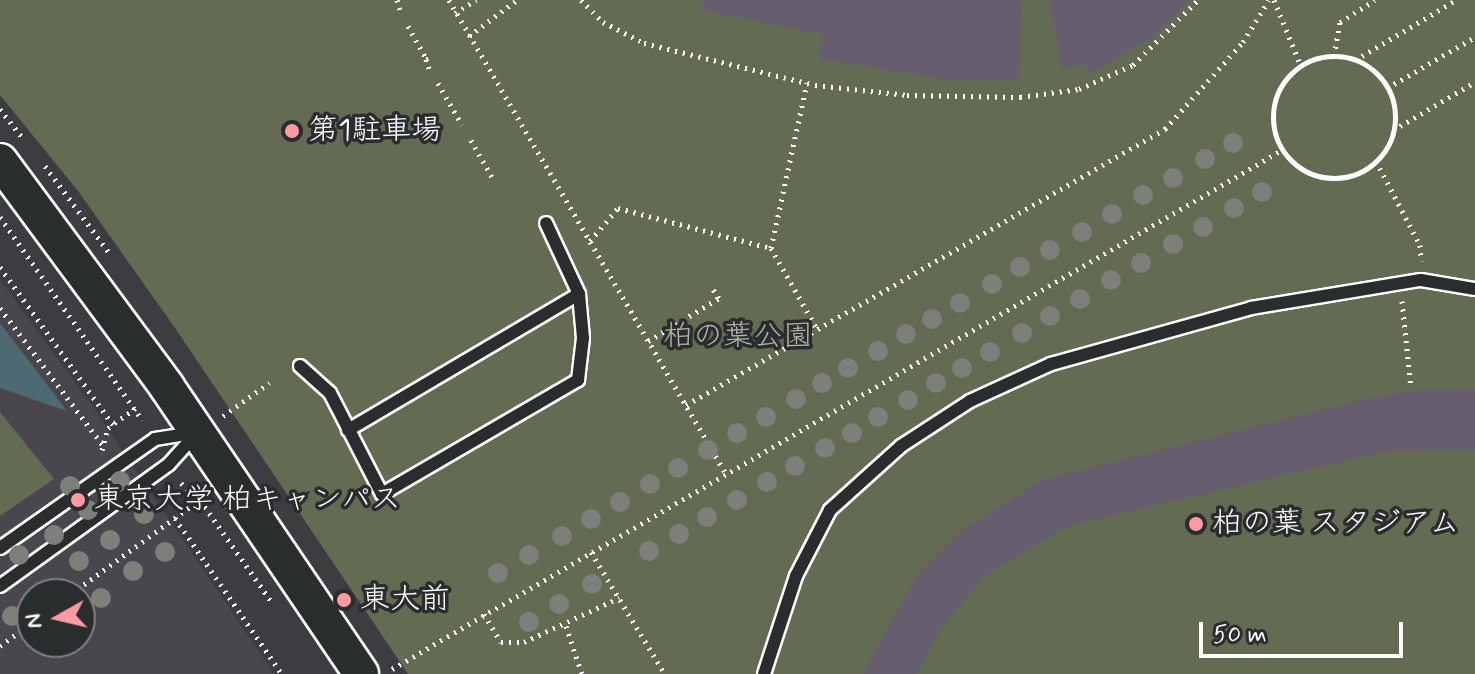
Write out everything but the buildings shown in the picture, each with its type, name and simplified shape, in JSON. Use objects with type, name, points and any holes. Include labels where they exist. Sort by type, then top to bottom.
[{"type":"street","points":[[0,161],[210,424],[377,672]]},
{"type":"lane","points":[[300,366],[330,393],[382,494],[578,380],[583,338],[579,294],[546,223]]},
{"type":"lane","points":[[764,674],[796,576],[830,510],[901,446],[970,401],[1051,364],[1251,308],[1421,280],[1475,289]]},
{"type":"lane","points":[[348,430],[579,294]]},
{"type":"lane","points":[[0,548],[155,439],[210,424]]},
{"type":"lane","points":[[0,586],[169,464],[210,424]]},
{"type":"path","points":[[397,0],[400,10]]},
{"type":"path","points":[[449,0],[726,474]]},
{"type":"path","points":[[455,13],[476,0]]},
{"type":"path","points":[[469,36],[517,0]]},
{"type":"path","points":[[581,0],[603,22],[644,43],[807,83],[907,95],[1020,97],[1079,89],[1133,65],[1198,0]]},
{"type":"path","points":[[1271,0],[1301,66]]},
{"type":"path","points":[[686,405],[1165,129],[1227,63],[1271,0]]},
{"type":"path","points":[[1334,56],[1340,22],[1375,0]]},
{"type":"path","points":[[1355,60],[1456,0]]},
{"type":"path","points":[[408,26],[428,59],[429,69]]},
{"type":"path","points":[[1387,88],[1475,37]]},
{"type":"path","points":[[1334,56],[1355,60],[1387,88],[1393,105],[1392,131],[1376,161],[1349,176],[1319,177],[1305,171],[1282,150],[1274,106],[1286,78],[1301,66],[1334,56]]},
{"type":"path","points":[[1392,131],[1475,82]]},
{"type":"path","points":[[438,83],[462,125]]},
{"type":"path","points":[[807,83],[771,248],[817,329]]},
{"type":"path","points":[[471,140],[494,181]]},
{"type":"path","points":[[377,672],[484,614],[1282,150]]},
{"type":"path","points":[[1376,161],[1420,245],[1421,280]]},
{"type":"path","points":[[590,241],[618,208],[771,248]]},
{"type":"path","points":[[0,217],[142,420]]},
{"type":"path","points":[[0,267],[113,425]]},
{"type":"path","points":[[1401,283],[1411,388]]},
{"type":"path","points":[[648,341],[719,298],[713,289]]},
{"type":"path","points":[[0,308],[105,448]]},
{"type":"path","points":[[210,424],[269,383]]},
{"type":"path","points":[[93,457],[105,448],[113,425],[142,404]]},
{"type":"path","points":[[181,483],[200,500],[279,611]]},
{"type":"path","points":[[93,578],[200,500],[208,488]]},
{"type":"path","points":[[175,518],[282,674]]},
{"type":"path","points":[[591,552],[665,674]]},
{"type":"path","points":[[484,614],[501,642],[524,642],[566,626],[619,598]]},
{"type":"path","points":[[566,626],[582,674]]},
{"type":"shaded area","name":"東京大学 柏キャンパス","points":[[0,280],[93,407],[274,674],[0,674]]},
{"type":"green space","name":"柏の葉公園","points":[[0,0],[1475,0],[1475,674],[408,674],[175,328],[78,191],[0,95]]},
{"type":"green space","points":[[0,412],[54,479],[0,516]]},
{"type":"water","points":[[0,323],[67,411],[0,388]]},
{"type":"place","name":"第1駐車場","points":[[292,131]]},
{"type":"place","name":"東京大学 柏キャンパス","points":[[78,500]]},
{"type":"place","name":"柏の葉 スタジアム","points":[[1196,524]]},
{"type":"place","name":"東大前","points":[[344,600]]}]
